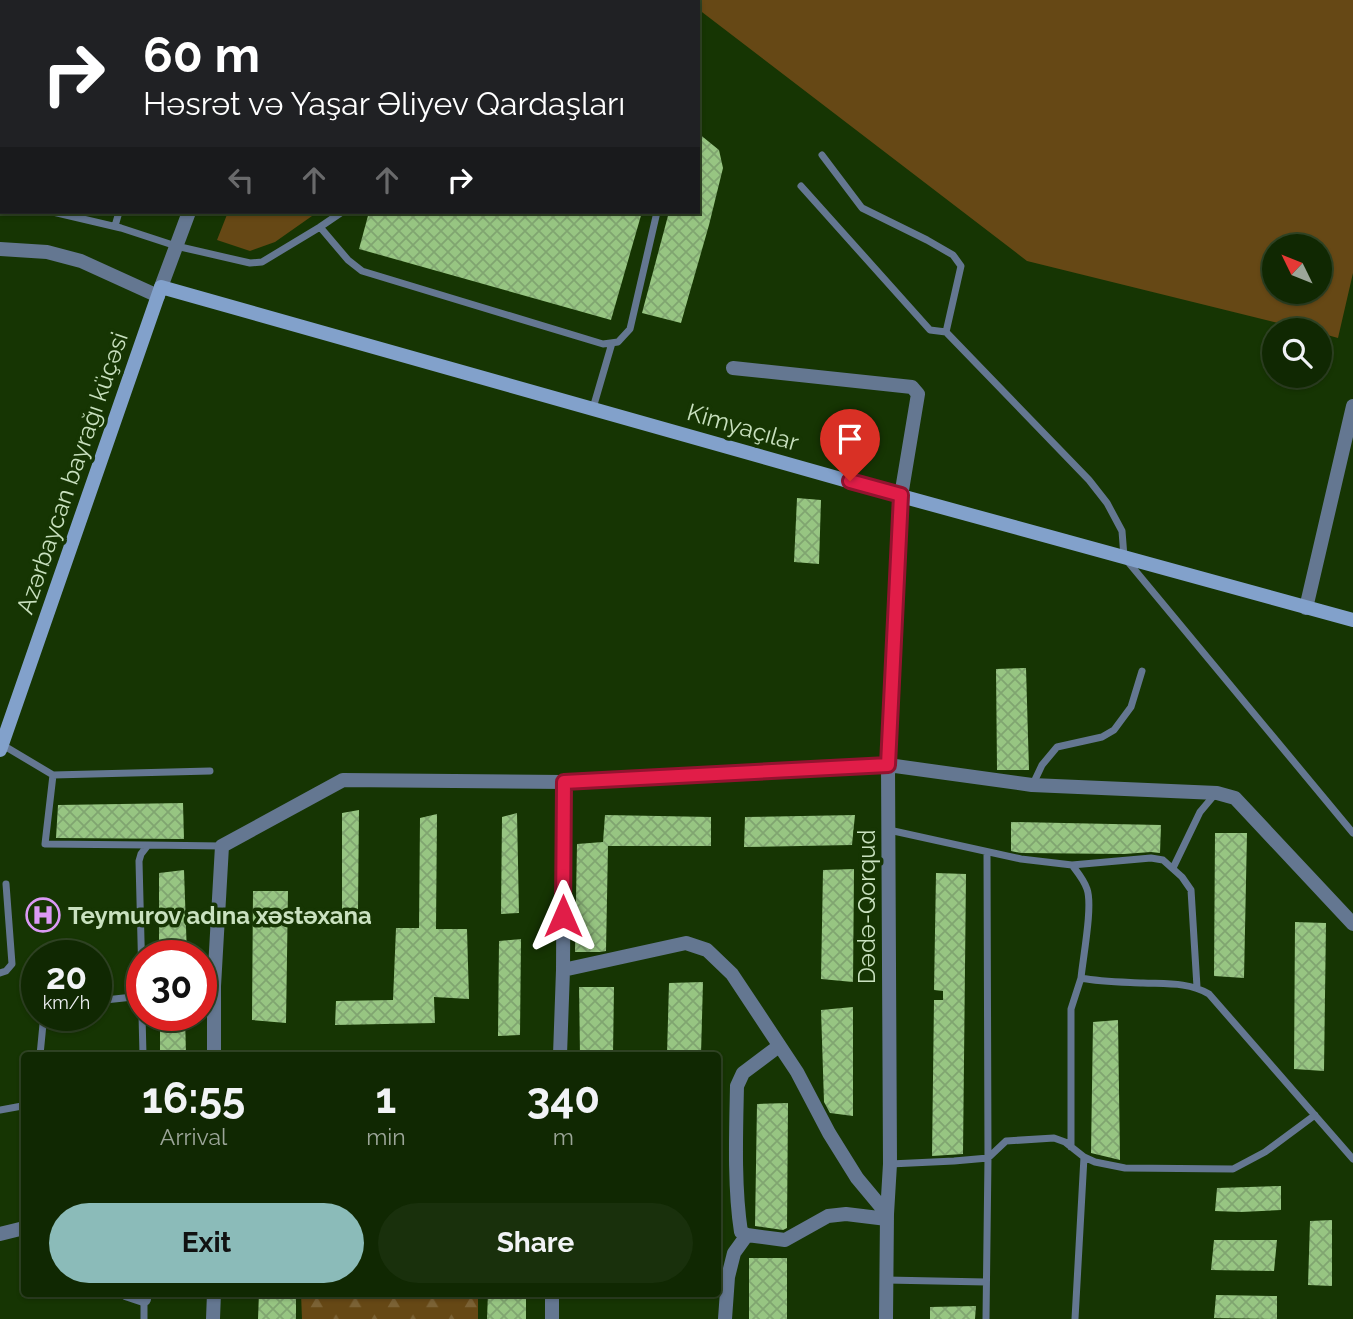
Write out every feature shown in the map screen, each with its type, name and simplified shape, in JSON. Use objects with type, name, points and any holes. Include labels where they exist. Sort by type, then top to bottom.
[{"type":"street","name":"Azərbaycan bayrağı küçəsi","points":[[1,746],[188,214]]},
{"type":"street","points":[[0,249],[47,252],[81,261],[160,291]]},
{"type":"street","name":"Kimyaçılar","points":[[160,291],[593,408],[1353,620]]},
{"type":"street","name":"Dədə-Qorqud","points":[[733,368],[912,387],[918,394],[901,495],[888,765],[890,1164],[886,1319]]},
{"type":"street","points":[[1306,608],[1353,406]]},
{"type":"street","points":[[213,940],[222,846],[343,780],[564,782],[888,765],[1032,785],[1217,793],[1235,798],[1353,924]]},
{"type":"street","points":[[560,1052],[564,782]]},
{"type":"street","points":[[563,970],[686,943],[707,950],[732,974],[797,1072],[829,1133],[857,1178],[887,1217]]},
{"type":"street","points":[[212,1031],[214,1052]]},
{"type":"street","points":[[779,1046],[743,1073],[737,1086],[738,1215],[741,1232],[747,1236],[785,1240],[828,1216],[846,1214],[887,1217]]},
{"type":"street","points":[[725,1319],[728,1277],[734,1253],[747,1236]]},
{"type":"street","points":[[214,1297],[214,1319]]},
{"type":"street","points":[[552,1297],[552,1319]]},
{"type":"lane","points":[[822,155],[862,208],[927,240],[953,256],[961,266],[946,332]]},
{"type":"lane","points":[[801,186],[930,330],[946,332],[1089,480],[1107,503],[1122,531],[1124,557],[1353,834]]},
{"type":"lane","points":[[62,214],[115,226],[176,246],[250,263],[262,262],[339,214]]},
{"type":"lane","points":[[115,226],[118,214]]},
{"type":"lane","points":[[320,227],[348,260],[362,271],[603,344],[618,342],[630,329],[657,214]]},
{"type":"lane","points":[[593,408],[612,343]]},
{"type":"lane","points":[[1032,785],[1042,765],[1057,747],[1102,737],[1114,730],[1131,707],[1142,671]]},
{"type":"lane","points":[[1,746],[53,775],[210,771]]},
{"type":"lane","points":[[53,775],[45,844],[222,846]]},
{"type":"lane","points":[[1173,868],[1200,812],[1217,793]]},
{"type":"lane","points":[[888,830],[1021,859],[1072,866],[1151,858],[1163,860],[1182,877],[1191,890],[1197,987]]},
{"type":"lane","points":[[141,940],[139,861],[148,845]]},
{"type":"lane","points":[[986,1319],[989,1158],[987,852]]},
{"type":"lane","points":[[1071,1147],[1071,1009],[1081,978],[1089,904],[1088,891],[1072,866]]},
{"type":"lane","points":[[0,972],[6,971],[12,964],[6,884]]},
{"type":"lane","points":[[1081,978],[1178,984],[1197,987],[1209,994],[1353,1159]]},
{"type":"lane","points":[[40,1052],[42,1031]]},
{"type":"lane","points":[[142,1031],[143,1052]]},
{"type":"lane","points":[[0,1110],[21,1106]]},
{"type":"lane","points":[[890,1164],[989,1158],[1006,1141],[1054,1138],[1095,1162],[1125,1168],[1233,1169],[1265,1152],[1315,1115]]},
{"type":"lane","points":[[1075,1319],[1084,1157]]},
{"type":"lane","points":[[886,1280],[986,1282]]},
{"type":"lane","points":[[144,1297],[144,1319]]},
{"type":"green space","points":[[700,0],[1353,0],[1353,273],[1338,338],[1332,336],[1332,318],[1262,319],[1027,261],[700,11]]},
{"type":"green space","points":[[227,214],[313,214],[275,242],[250,251],[217,240]]},
{"type":"green space","points":[[301,1297],[478,1297],[478,1319],[302,1319]]},
{"type":"building","points":[[700,135],[719,150],[723,168],[681,323],[642,313],[668,214],[700,214]]},
{"type":"building","points":[[368,214],[641,214],[611,320],[359,249]]},
{"type":"building","points":[[797,498],[821,500],[819,564],[794,562]]},
{"type":"building","points":[[1026,668],[1029,770],[997,770],[996,669]]},
{"type":"building","points":[[183,803],[184,839],[56,838],[58,805]]},
{"type":"building","points":[[359,810],[358,911],[342,911],[342,813]]},
{"type":"building","points":[[517,813],[519,913],[501,914],[502,817]]},
{"type":"building","points":[[437,814],[436,929],[467,929],[469,999],[434,997],[435,1023],[335,1025],[336,1001],[393,1000],[396,928],[419,928],[420,818]]},
{"type":"building","points":[[605,815],[711,817],[711,846],[608,846],[606,951],[575,952],[577,844],[603,842]]},
{"type":"building","points":[[855,815],[852,845],[744,847],[745,817]]},
{"type":"building","points":[[1011,822],[1161,825],[1160,853],[1011,851]]},
{"type":"building","points":[[1215,833],[1247,833],[1244,978],[1214,976]]},
{"type":"building","points":[[854,869],[853,982],[821,979],[823,870]]},
{"type":"building","points":[[184,870],[186,940],[159,940],[159,873]]},
{"type":"building","points":[[936,873],[966,874],[963,1154],[932,1156],[934,1000],[943,1000],[943,991],[934,990]]},
{"type":"building","points":[[253,891],[288,891],[286,1023],[252,1020]]},
{"type":"building","points":[[1295,922],[1326,923],[1324,1071],[1294,1069]]},
{"type":"building","points":[[521,939],[520,1035],[498,1036],[499,941]]},
{"type":"building","points":[[703,982],[701,1052],[667,1052],[669,983]]},
{"type":"building","points":[[579,987],[614,987],[613,1052],[580,1052]]},
{"type":"building","points":[[853,1007],[853,1116],[830,1113],[824,1102],[821,1010]]},
{"type":"building","points":[[1118,1020],[1120,1160],[1091,1153],[1093,1022]]},
{"type":"building","points":[[160,1031],[185,1031],[186,1052],[160,1052]]},
{"type":"building","points":[[788,1103],[787,1228],[783,1230],[755,1226],[757,1104]]},
{"type":"building","points":[[1281,1186],[1281,1210],[1215,1211],[1217,1188]]},
{"type":"building","points":[[1332,1220],[1332,1286],[1308,1285],[1310,1221]]},
{"type":"building","points":[[1214,1240],[1277,1240],[1274,1271],[1211,1270]]},
{"type":"building","points":[[749,1258],[787,1258],[787,1319],[749,1319]]},
{"type":"building","points":[[1216,1295],[1277,1296],[1277,1319],[1214,1318]]},
{"type":"building","points":[[259,1297],[296,1297],[296,1319],[258,1319]]},
{"type":"building","points":[[488,1297],[526,1297],[526,1319],[487,1319]]},
{"type":"building","points":[[976,1306],[975,1319],[930,1319],[930,1307]]},
{"type":"place","name":"Teymurov adına xəstəxana","points":[[43,915]]},
{"type":"route","points":[[563,916],[564,782],[888,765],[901,495],[850,481]]}]
